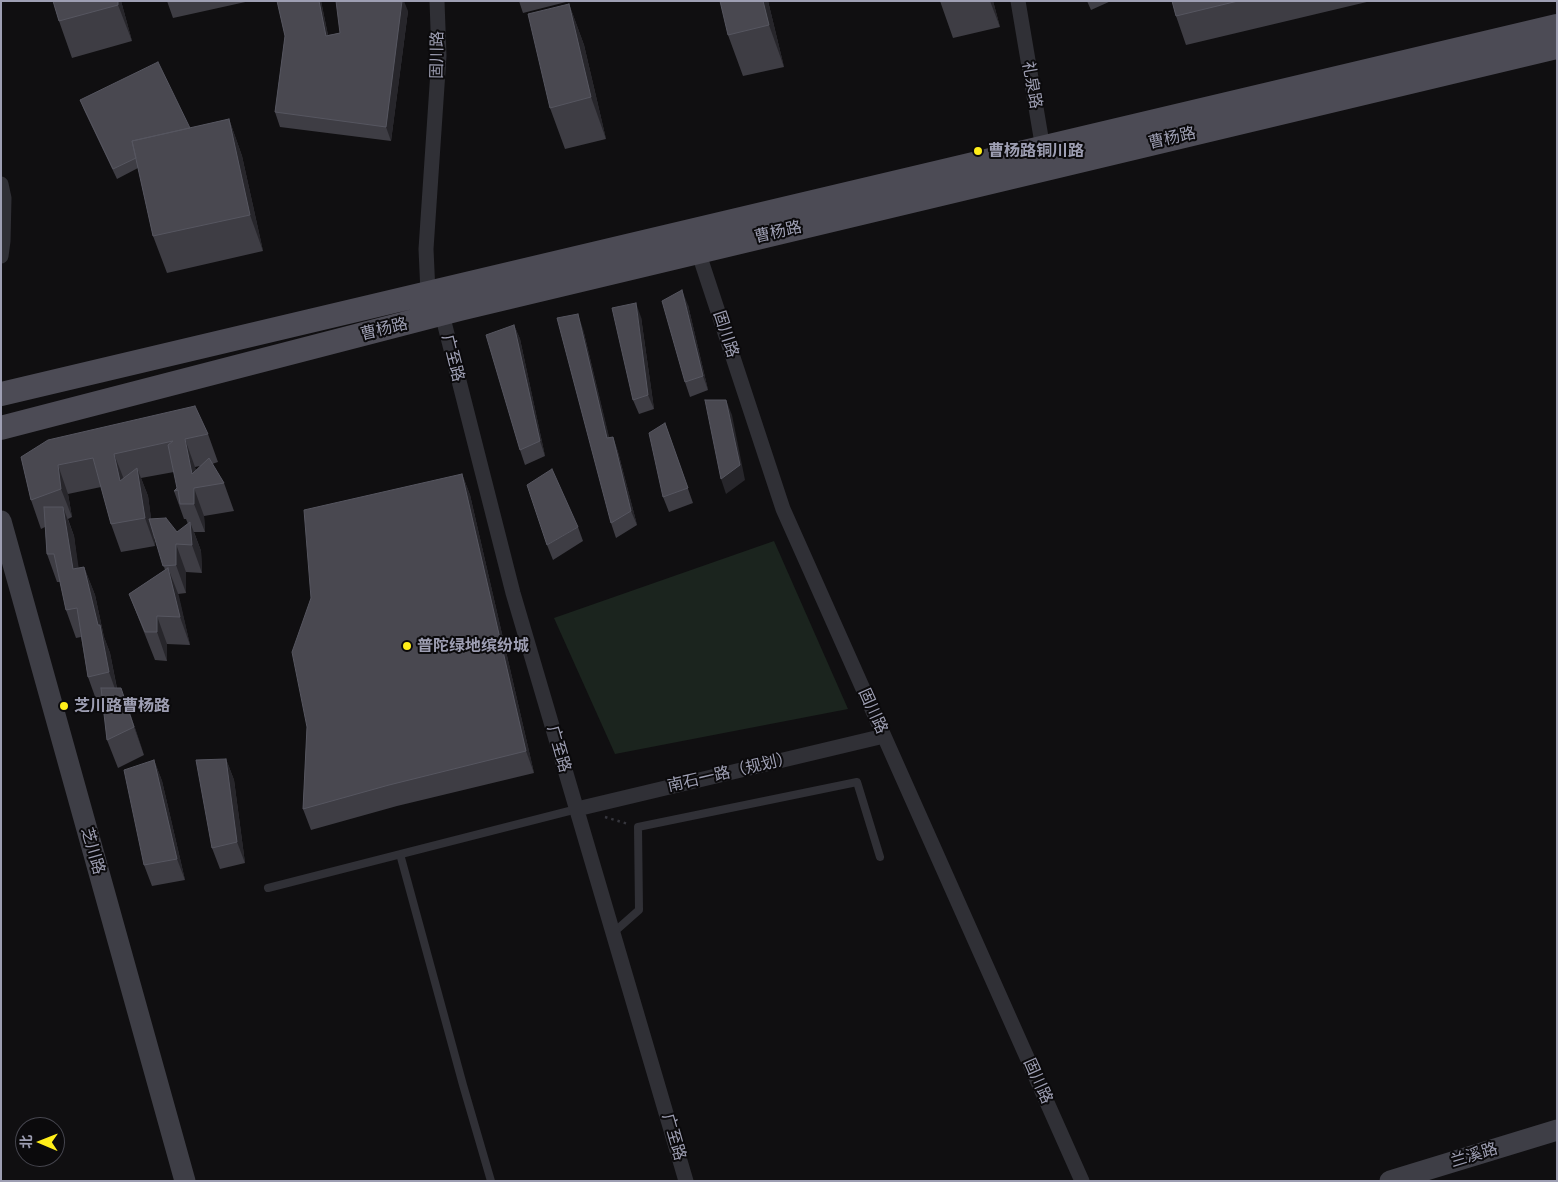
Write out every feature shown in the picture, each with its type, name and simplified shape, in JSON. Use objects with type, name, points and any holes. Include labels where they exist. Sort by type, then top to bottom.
[{"type":"main road","name":"曹杨路","points":[[1045,158],[1557,26]]},
{"type":"main road","name":"曹杨路","points":[[1,394],[428,293],[695,240],[1045,158],[1557,47]]},
{"type":"main road","name":"曹杨路","points":[[1,428],[442,314],[695,240]]},
{"type":"street","name":"固川路","points":[[428,293],[426,249],[439,56],[437,1]]},
{"type":"street","name":"礼泉路","points":[[1018,1],[1045,158]]},
{"type":"street","points":[[1,184],[4,198],[4,241],[1,256]]},
{"type":"street","name":"固川路","points":[[695,240],[783,509],[1082,1181]]},
{"type":"street","points":[[428,293],[442,314]]},
{"type":"street","name":"广至路","points":[[442,314],[514,593],[686,1181]]},
{"type":"street","name":"芝川路","points":[[1,521],[185,1181]]},
{"type":"street","name":"南石一路（规划）","points":[[577,809],[884,736]]},
{"type":"street","name":"兰溪路","points":[[1390,1181],[1557,1130]]},
{"type":"lane","points":[[614,933],[639,910],[638,827],[857,782],[880,857]]},
{"type":"lane","points":[[268,888],[577,809]]},
{"type":"lane","points":[[400,854],[491,1181]]},
{"type":"shaded area","points":[[774,541],[848,709],[615,754],[554,618]]},
{"type":"building","points":[[53,1],[118,1],[118,5],[59,21]]},
{"type":"building","points":[[277,1],[319,1],[326,36],[340,33],[336,1],[402,1],[386,127],[275,112],[285,36]]},
{"type":"building","points":[[720,1],[763,1],[769,25],[728,35]]},
{"type":"building","points":[[1172,1],[1238,1],[1176,16]]},
{"type":"building","points":[[569,4],[591,97],[550,108],[528,14]]},
{"type":"building","points":[[158,62],[190,128],[132,141],[136,158],[113,169],[80,100]]},
{"type":"building","points":[[229,119],[250,215],[153,236],[132,141]]},
{"type":"building","points":[[682,290],[703,376],[685,382],[662,301]]},
{"type":"building","points":[[636,303],[648,395],[633,400],[612,308]]},
{"type":"building","points":[[578,314],[607,438],[613,437],[631,511],[611,523],[557,318]]},
{"type":"building","points":[[514,325],[540,441],[520,450],[486,335]]},
{"type":"building","points":[[705,400],[726,400],[740,465],[721,479]]},
{"type":"building","points":[[195,406],[208,434],[185,439],[192,474],[209,458],[224,483],[194,488],[194,504],[180,504],[178,490],[174,491],[177,488],[168,445],[173,441],[114,454],[120,481],[137,468],[145,518],[111,524],[93,458],[58,465],[61,489],[31,500],[21,457],[48,440]]},
{"type":"building","points":[[665,423],[688,488],[663,497],[649,433]]},
{"type":"building","points":[[552,469],[578,527],[547,545],[527,485]]},
{"type":"building","name":"普陀绿地缤纷城","points":[[462,474],[526,751],[389,785],[303,809],[307,727],[292,652],[311,598],[304,510]]},
{"type":"building","points":[[44,507],[63,507],[73,569],[84,567],[98,625],[100,625],[109,672],[88,677],[77,608],[66,610],[54,554],[47,554]]},
{"type":"building","points":[[166,518],[177,532],[190,522],[192,545],[176,544],[176,565],[163,566],[149,519]]},
{"type":"building","points":[[168,568],[180,617],[157,616],[157,632],[145,632],[129,594]]},
{"type":"building","points":[[101,688],[121,688],[134,727],[107,740]]},
{"type":"building","points":[[226,759],[237,842],[212,848],[196,760]]},
{"type":"building","points":[[154,760],[177,859],[144,865],[124,770]]},
{"type":"place","name":"曹杨路铜川路","points":[[978,151]]},
{"type":"place","name":"普陀绿地缤纷城","points":[[407,646]]},
{"type":"place","name":"芝川路曹杨路","points":[[64,706]]}]
